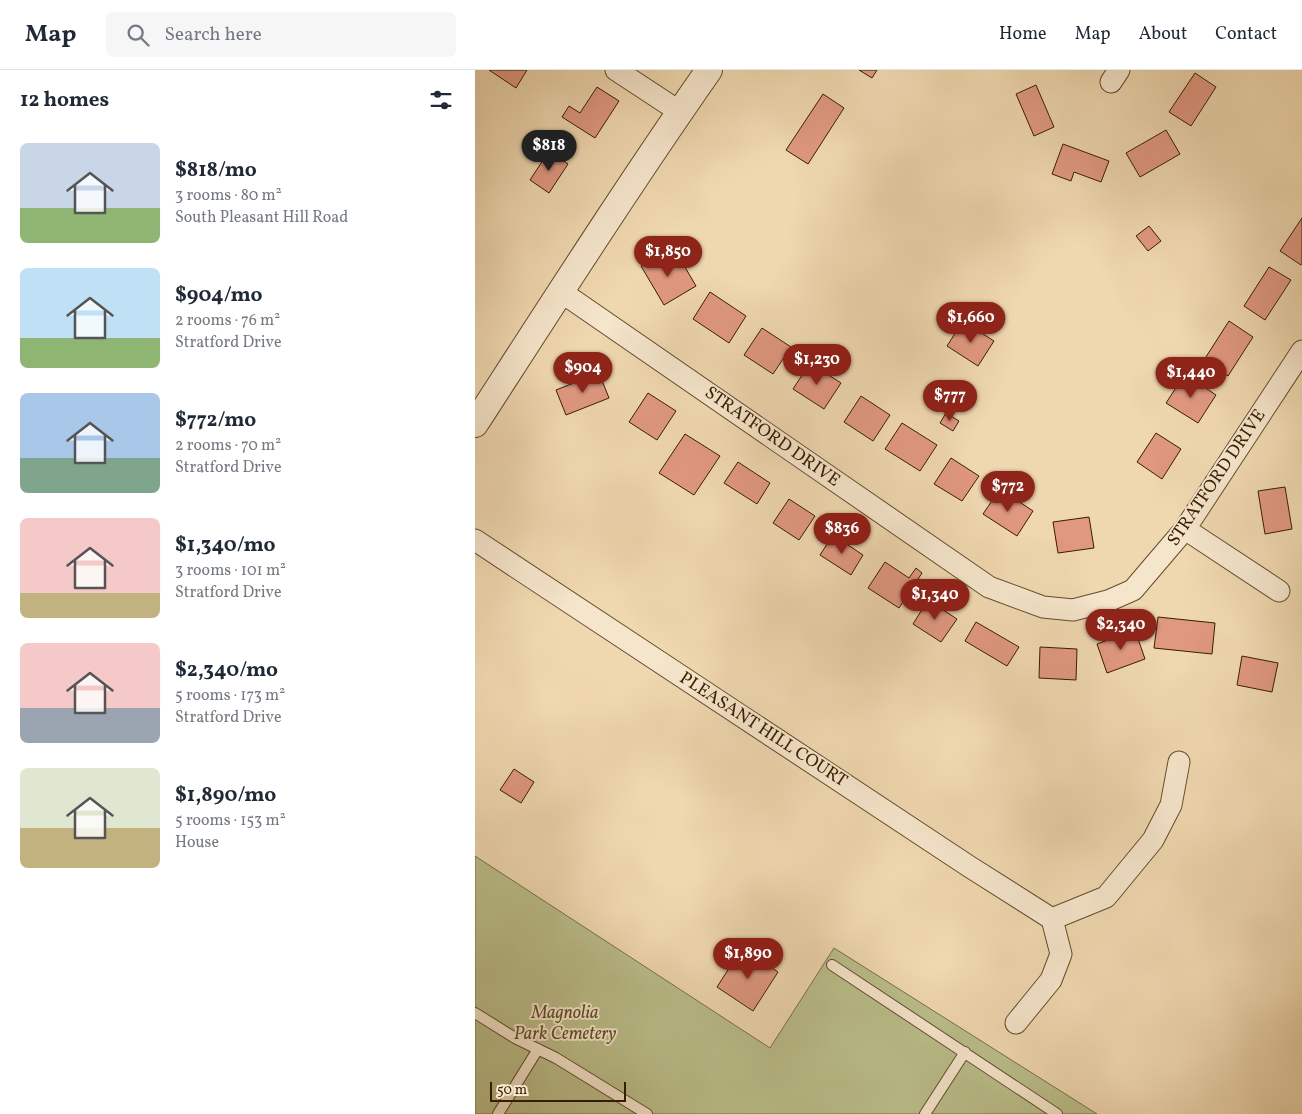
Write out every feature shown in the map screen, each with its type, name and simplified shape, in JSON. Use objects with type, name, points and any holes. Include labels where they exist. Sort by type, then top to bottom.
[{"type":"street","points":[[616,70],[680,112]]},
{"type":"street","points":[[475,424],[560,291],[709,70]]},
{"type":"street","name":"STRATFORD DRIVE","points":[[560,291],[989,587],[1043,607],[1073,610],[1108,601],[1133,590],[1185,529],[1302,351]]},
{"type":"street","points":[[1185,529],[1279,591]]},
{"type":"street","name":"PLEASANT HILL COURT","points":[[475,540],[962,862],[1053,919]]},
{"type":"street","points":[[1016,1023],[1051,980],[1055,972],[1061,954],[1053,919],[1106,896],[1153,840],[1171,805],[1179,762]]},
{"type":"lane","points":[[832,965],[1057,1114]]},
{"type":"lane","points":[[475,1013],[515,1038],[556,1058],[647,1114]]},
{"type":"lane","points":[[498,1114],[538,1049]]},
{"type":"lane","points":[[925,1114],[965,1052]]},
{"type":"green space","name":"Magnolia Park Cemetery","points":[[475,856],[770,1048],[834,948],[1097,1114],[475,1114]]},
{"type":"building","points":[[489,70],[527,70],[516,88]]},
{"type":"building","points":[[859,70],[877,70],[872,78]]},
{"type":"building","points":[[1195,73],[1216,87],[1191,126],[1169,112]]},
{"type":"building","points":[[1036,85],[1054,127],[1034,136],[1016,94]]},
{"type":"building","points":[[597,87],[619,101],[595,138],[562,117],[569,106],[580,113]]},
{"type":"building","points":[[823,94],[844,108],[808,164],[786,150]]},
{"type":"building","points":[[1166,130],[1180,154],[1140,177],[1126,153]]},
{"type":"building","points":[[1063,144],[1109,161],[1101,182],[1074,172],[1071,181],[1052,174]]},
{"type":"building","points":[[549,151],[568,164],[549,193],[530,180]]},
{"type":"building","points":[[1302,218],[1302,263],[1301,265],[1280,251]]},
{"type":"building","points":[[1149,226],[1161,241],[1148,251],[1136,236]]},
{"type":"building","points":[[663,253],[672,267],[682,262],[696,286],[664,305],[641,266]]},
{"type":"building","points":[[1269,267],[1291,280],[1265,320],[1244,306]]},
{"type":"building","points":[[710,292],[746,316],[729,343],[693,319]]},
{"type":"building","points":[[963,321],[994,341],[978,366],[947,346]]},
{"type":"building","points":[[1229,321],[1253,337],[1228,376],[1204,360]]},
{"type":"building","points":[[762,328],[791,347],[773,374],[744,355]]},
{"type":"building","points":[[810,363],[841,383],[824,409],[793,389]]},
{"type":"building","points":[[599,373],[609,398],[566,415],[556,390]]},
{"type":"building","points":[[1185,374],[1216,395],[1198,423],[1166,403]]},
{"type":"building","points":[[648,393],[676,411],[657,440],[629,422]]},
{"type":"building","points":[[861,396],[890,415],[873,441],[844,422]]},
{"type":"building","points":[[946,413],[959,421],[953,431],[940,423]]},
{"type":"building","points":[[902,423],[937,445],[920,471],[885,449]]},
{"type":"building","points":[[1156,433],[1181,449],[1162,479],[1137,462]]},
{"type":"building","points":[[685,434],[720,456],[694,495],[659,473]]},
{"type":"building","points":[[951,458],[979,476],[962,501],[934,484]]},
{"type":"building","points":[[738,462],[770,483],[757,504],[724,483]]},
{"type":"building","points":[[1285,487],[1292,529],[1265,534],[1258,491]]},
{"type":"building","points":[[1000,489],[1033,511],[1017,536],[983,514]]},
{"type":"building","points":[[789,499],[815,516],[799,540],[773,523]]},
{"type":"building","points":[[1089,517],[1094,548],[1058,553],[1053,522]]},
{"type":"building","points":[[833,535],[863,555],[851,575],[820,555]]},
{"type":"building","points":[[885,562],[909,578],[916,568],[922,573],[899,608],[868,588]]},
{"type":"building","points":[[928,600],[957,619],[941,642],[913,624]]},
{"type":"building","points":[[1158,617],[1215,623],[1212,654],[1154,648]]},
{"type":"building","points":[[976,622],[1019,647],[1007,666],[965,641]]},
{"type":"building","points":[[1135,630],[1145,659],[1107,673],[1097,644]]},
{"type":"building","points":[[1040,647],[1077,649],[1076,680],[1039,678]]},
{"type":"building","points":[[1242,656],[1278,663],[1272,692],[1237,685]]},
{"type":"building","points":[[514,769],[534,782],[521,803],[500,790]]},
{"type":"building","points":[[742,948],[778,972],[753,1011],[717,987]]}]
